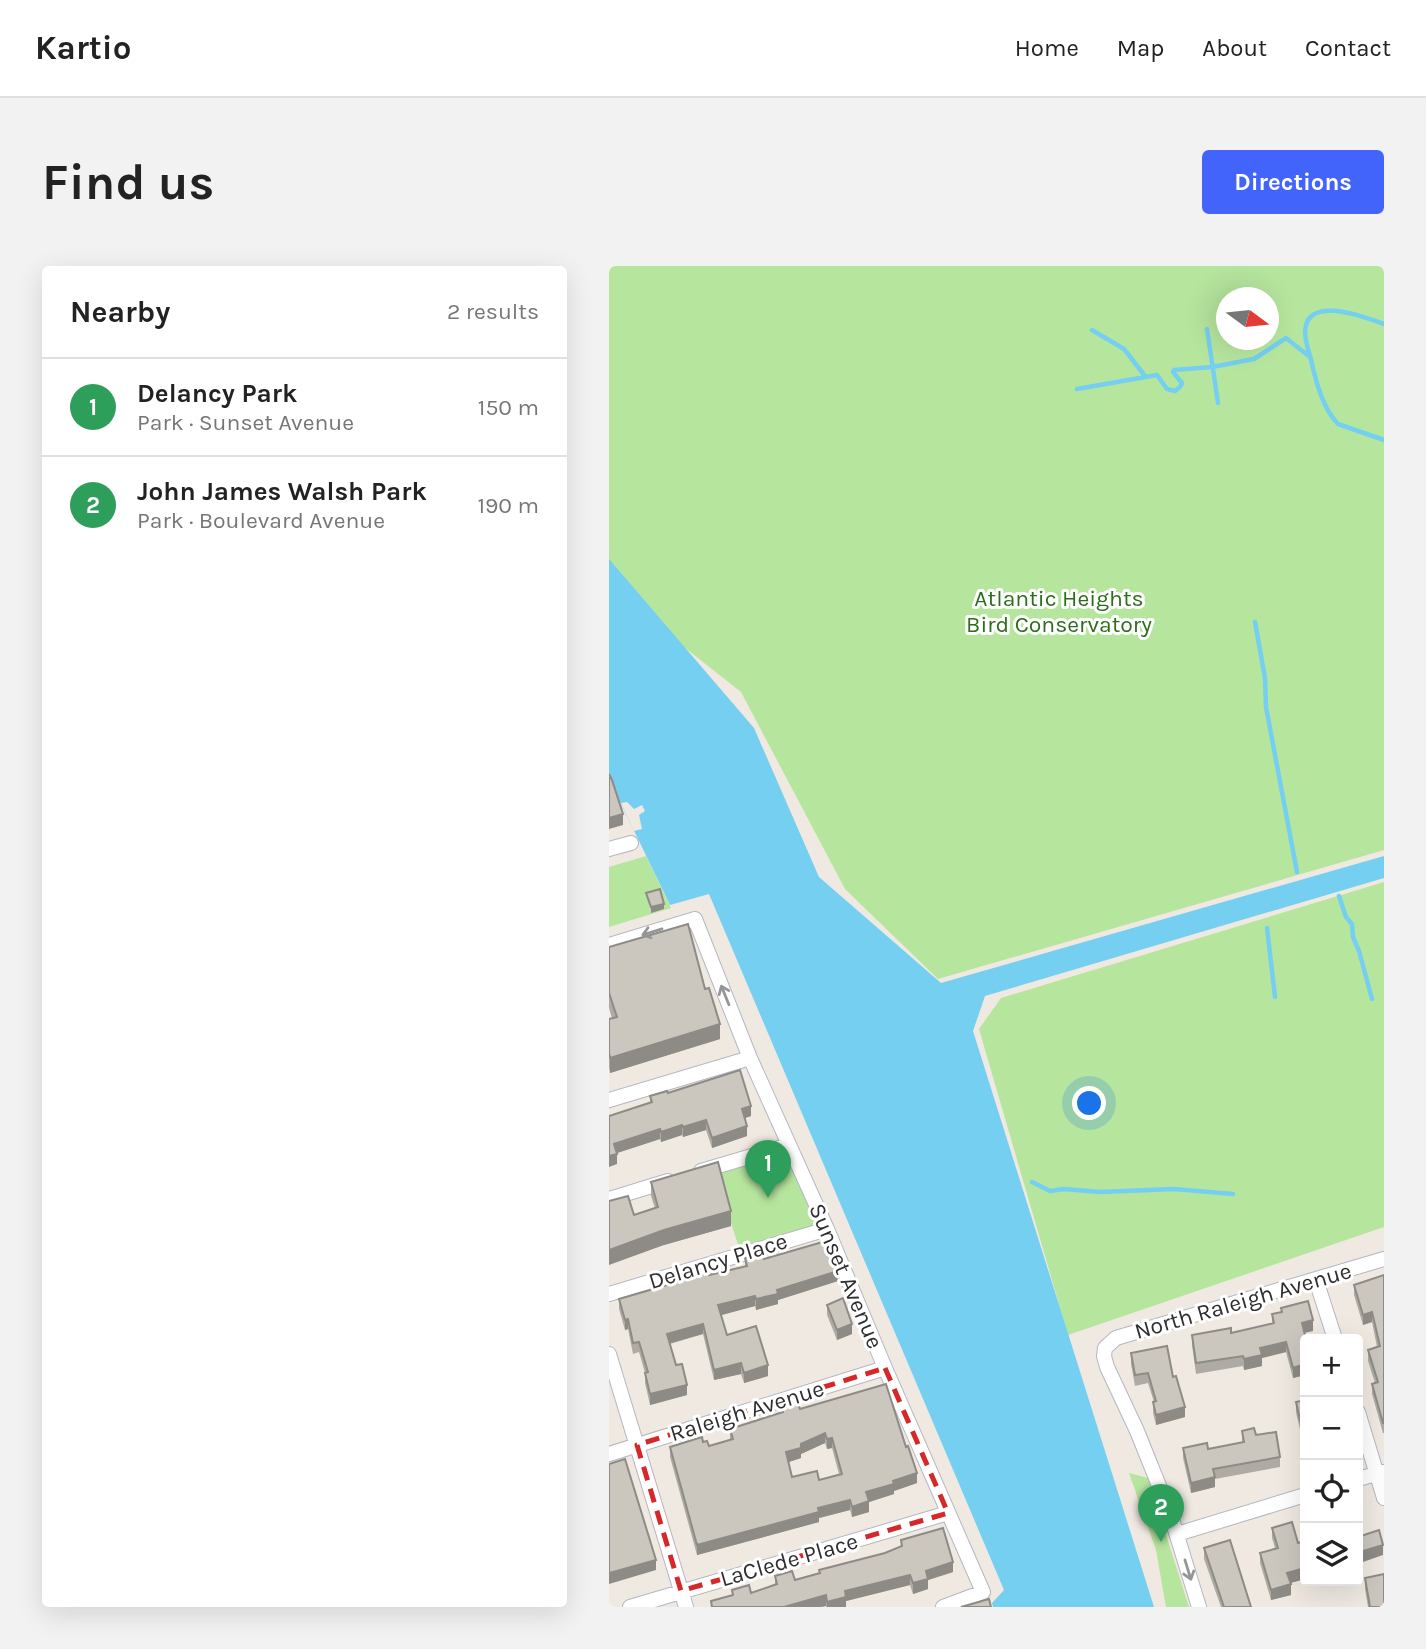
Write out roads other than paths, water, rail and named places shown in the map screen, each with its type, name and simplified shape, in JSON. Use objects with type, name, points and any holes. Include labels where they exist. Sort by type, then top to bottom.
[{"type":"street","points":[[609,849],[631,842]]},
{"type":"street","name":"Sunset Avenue","points":[[609,945],[695,919],[750,1058],[827,1229],[983,1592],[943,1607]]},
{"type":"street","points":[[609,1100],[750,1058]]},
{"type":"street","points":[[609,1199],[789,1145]]},
{"type":"street","name":"Delancy Place","points":[[609,1294],[827,1229]]},
{"type":"street","name":"North Raleigh Avenue","points":[[1177,1534],[1107,1367],[1105,1348],[1117,1338],[1384,1259]]},
{"type":"street","points":[[1316,1280],[1333,1334]]},
{"type":"street","points":[[609,1354],[686,1607]]},
{"type":"street","name":"Raleigh Avenue","points":[[609,1454],[885,1368]]},
{"type":"street","points":[[1363,1426],[1380,1472],[1384,1498]]},
{"type":"street","points":[[1363,1477],[1380,1472]]},
{"type":"street","points":[[1199,1607],[1177,1534],[1300,1497]]},
{"type":"street","name":"LaClede Place","points":[[630,1607],[948,1513]]},
{"type":"water","points":[[609,559],[754,728],[819,877],[941,983],[1384,856],[1384,878],[985,996],[973,1031],[1154,1607],[993,1607],[992,1603],[1004,1590],[709,894],[670,905],[609,779]]},
{"type":"waterway","points":[[1384,324],[1350,313],[1325,311],[1308,320],[1305,332],[1318,388],[1333,418],[1338,424],[1384,440]]},
{"type":"waterway","points":[[1207,329],[1218,403]]},
{"type":"waterway","points":[[1092,330],[1124,349],[1145,376]]},
{"type":"waterway","points":[[1077,389],[1157,375],[1167,389],[1175,391],[1182,383],[1174,370],[1212,367],[1254,359],[1286,338],[1310,357]]},
{"type":"waterway","points":[[1255,622],[1265,678],[1266,707],[1297,872]]},
{"type":"waterway","points":[[1339,896],[1346,917],[1352,924],[1353,937],[1372,999]]},
{"type":"waterway","points":[[1267,928],[1275,997]]},
{"type":"waterway","points":[[1032,1182],[1050,1191],[1174,1189],[1233,1194]]},
{"type":"place","name":"Delancy Park","points":[[768,1198]]},
{"type":"place","name":"John James Walsh Park","points":[[1161,1542]]},
{"type":"park label","name":"Atlantic Heights Bird Conservatory","points":[[1059,611]]}]
